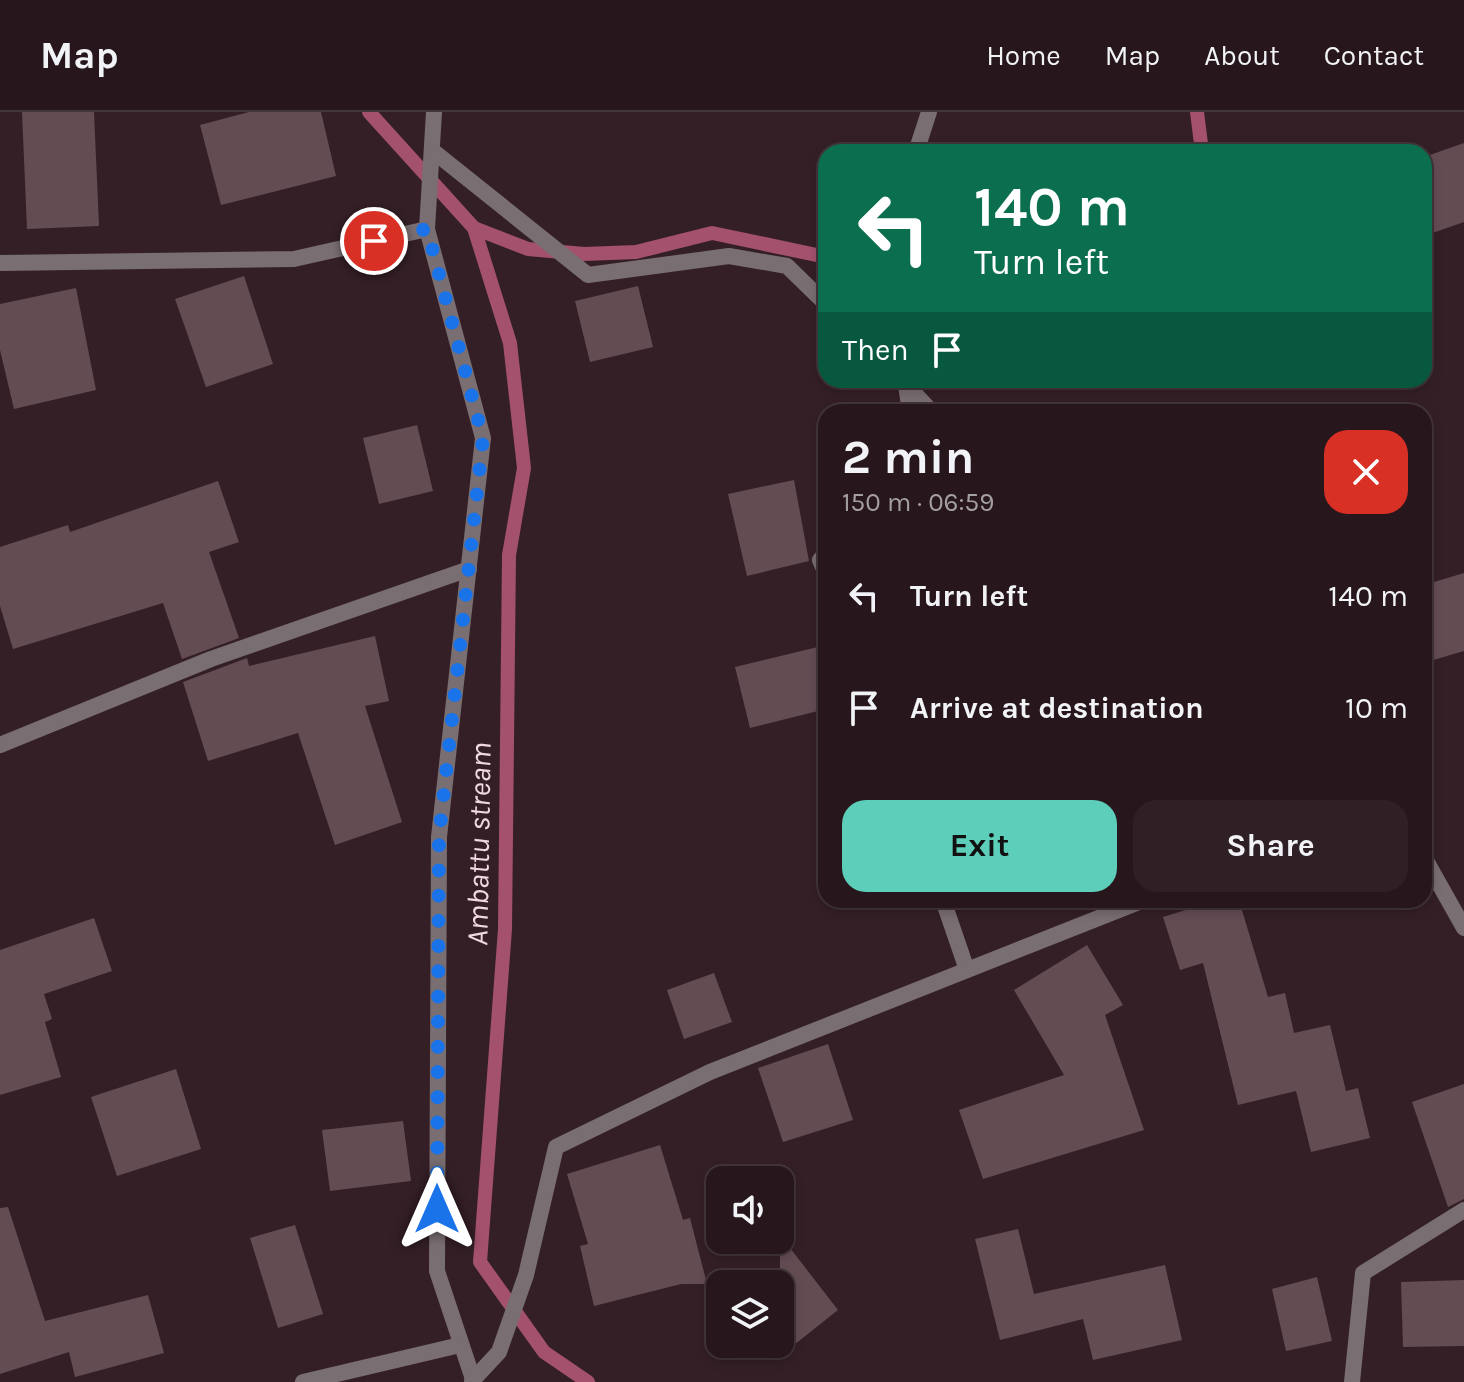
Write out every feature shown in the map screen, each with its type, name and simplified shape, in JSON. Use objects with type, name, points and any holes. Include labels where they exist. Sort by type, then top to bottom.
[{"type":"street","points":[[434,112],[428,225],[483,438],[439,837],[437,1271],[473,1382],[499,1352],[526,1275],[556,1147],[710,1072],[1124,908]]},
{"type":"street","points":[[919,144],[929,112]]},
{"type":"street","points":[[433,154],[588,275],[729,256],[787,266],[818,296]]},
{"type":"street","points":[[0,263],[294,259],[428,225]]},
{"type":"street","points":[[910,388],[925,404]]},
{"type":"street","points":[[0,745],[211,659],[469,569]]},
{"type":"street","points":[[1432,871],[1464,928]]},
{"type":"street","points":[[946,908],[967,970]]},
{"type":"street","points":[[1352,1382],[1363,1273],[1464,1210]]},
{"type":"street","points":[[303,1382],[460,1345]]},
{"type":"building","points":[[22,112],[94,112],[99,226],[27,229]]},
{"type":"building","points":[[249,112],[321,112],[336,176],[221,205],[200,125]]},
{"type":"building","points":[[1464,143],[1464,222],[1432,233],[1432,154]]},
{"type":"building","points":[[244,276],[273,364],[206,387],[175,299]]},
{"type":"building","points":[[638,286],[653,347],[590,362],[575,301]]},
{"type":"building","points":[[76,288],[96,390],[14,409],[0,350],[0,304]]},
{"type":"building","points":[[417,425],[433,491],[379,504],[363,438]]},
{"type":"building","points":[[794,480],[809,561],[747,576],[728,494]]},
{"type":"building","points":[[218,481],[239,542],[209,552],[239,638],[182,659],[163,603],[13,649],[0,606],[0,547],[68,525],[70,532]]},
{"type":"building","points":[[1464,573],[1464,651],[1432,660],[1432,583]]},
{"type":"building","points":[[375,636],[389,701],[365,706],[402,822],[335,845],[298,733],[208,761],[183,682],[247,658],[249,666]]},
{"type":"building","points":[[818,647],[818,711],[750,728],[735,667]]},
{"type":"building","points":[[1192,908],[1241,908],[1268,997],[1285,993],[1294,1033],[1330,1025],[1346,1091],[1358,1088],[1370,1138],[1311,1152],[1296,1091],[1238,1105],[1203,963],[1180,970],[1163,917]]},
{"type":"building","points":[[94,918],[112,971],[44,994],[52,1019],[45,1022],[61,1077],[0,1095],[0,950]]},
{"type":"building","points":[[1087,945],[1123,1005],[1105,1015],[1144,1130],[983,1179],[959,1110],[1064,1075],[1014,990]]},
{"type":"building","points":[[714,973],[732,1022],[684,1039],[667,990]]},
{"type":"building","points":[[828,1044],[853,1120],[783,1142],[758,1068]]},
{"type":"building","points":[[176,1069],[201,1149],[117,1176],[91,1097]]},
{"type":"building","points":[[1464,1084],[1464,1199],[1448,1207],[1412,1102]]},
{"type":"building","points":[[403,1121],[411,1181],[330,1191],[322,1130]]},
{"type":"building","points":[[660,1145],[683,1220],[690,1218],[706,1284],[681,1284],[594,1306],[580,1246],[588,1244],[567,1174]]},
{"type":"building","points":[[8,1207],[45,1321],[148,1295],[164,1353],[75,1377],[69,1352],[0,1374],[0,1208]]},
{"type":"building","points":[[295,1225],[323,1314],[278,1328],[250,1238]]},
{"type":"building","points":[[1018,1229],[1034,1294],[1165,1265],[1182,1340],[1093,1360],[1083,1319],[1000,1340],[975,1239]]},
{"type":"building","points":[[794,1253],[838,1310],[794,1345],[794,1270],[780,1270],[780,1254]]},
{"type":"building","points":[[1317,1277],[1332,1341],[1286,1351],[1272,1289]]},
{"type":"building","points":[[1464,1280],[1464,1346],[1403,1347],[1401,1282]]},
{"type":"waterway","name":"Ambattu stream","points":[[369,112],[474,228],[510,343],[524,468],[509,555],[505,929],[480,1262],[544,1352],[588,1382]]},
{"type":"waterway","name":"Ambattu stream","points":[[1197,112],[1201,144]]},
{"type":"waterway","name":"Ambattu stream","points":[[474,228],[528,249],[584,254],[636,252],[712,233],[818,255]]},
{"type":"route","points":[[374,241],[427,229],[483,438],[439,837],[437,1209]]}]
